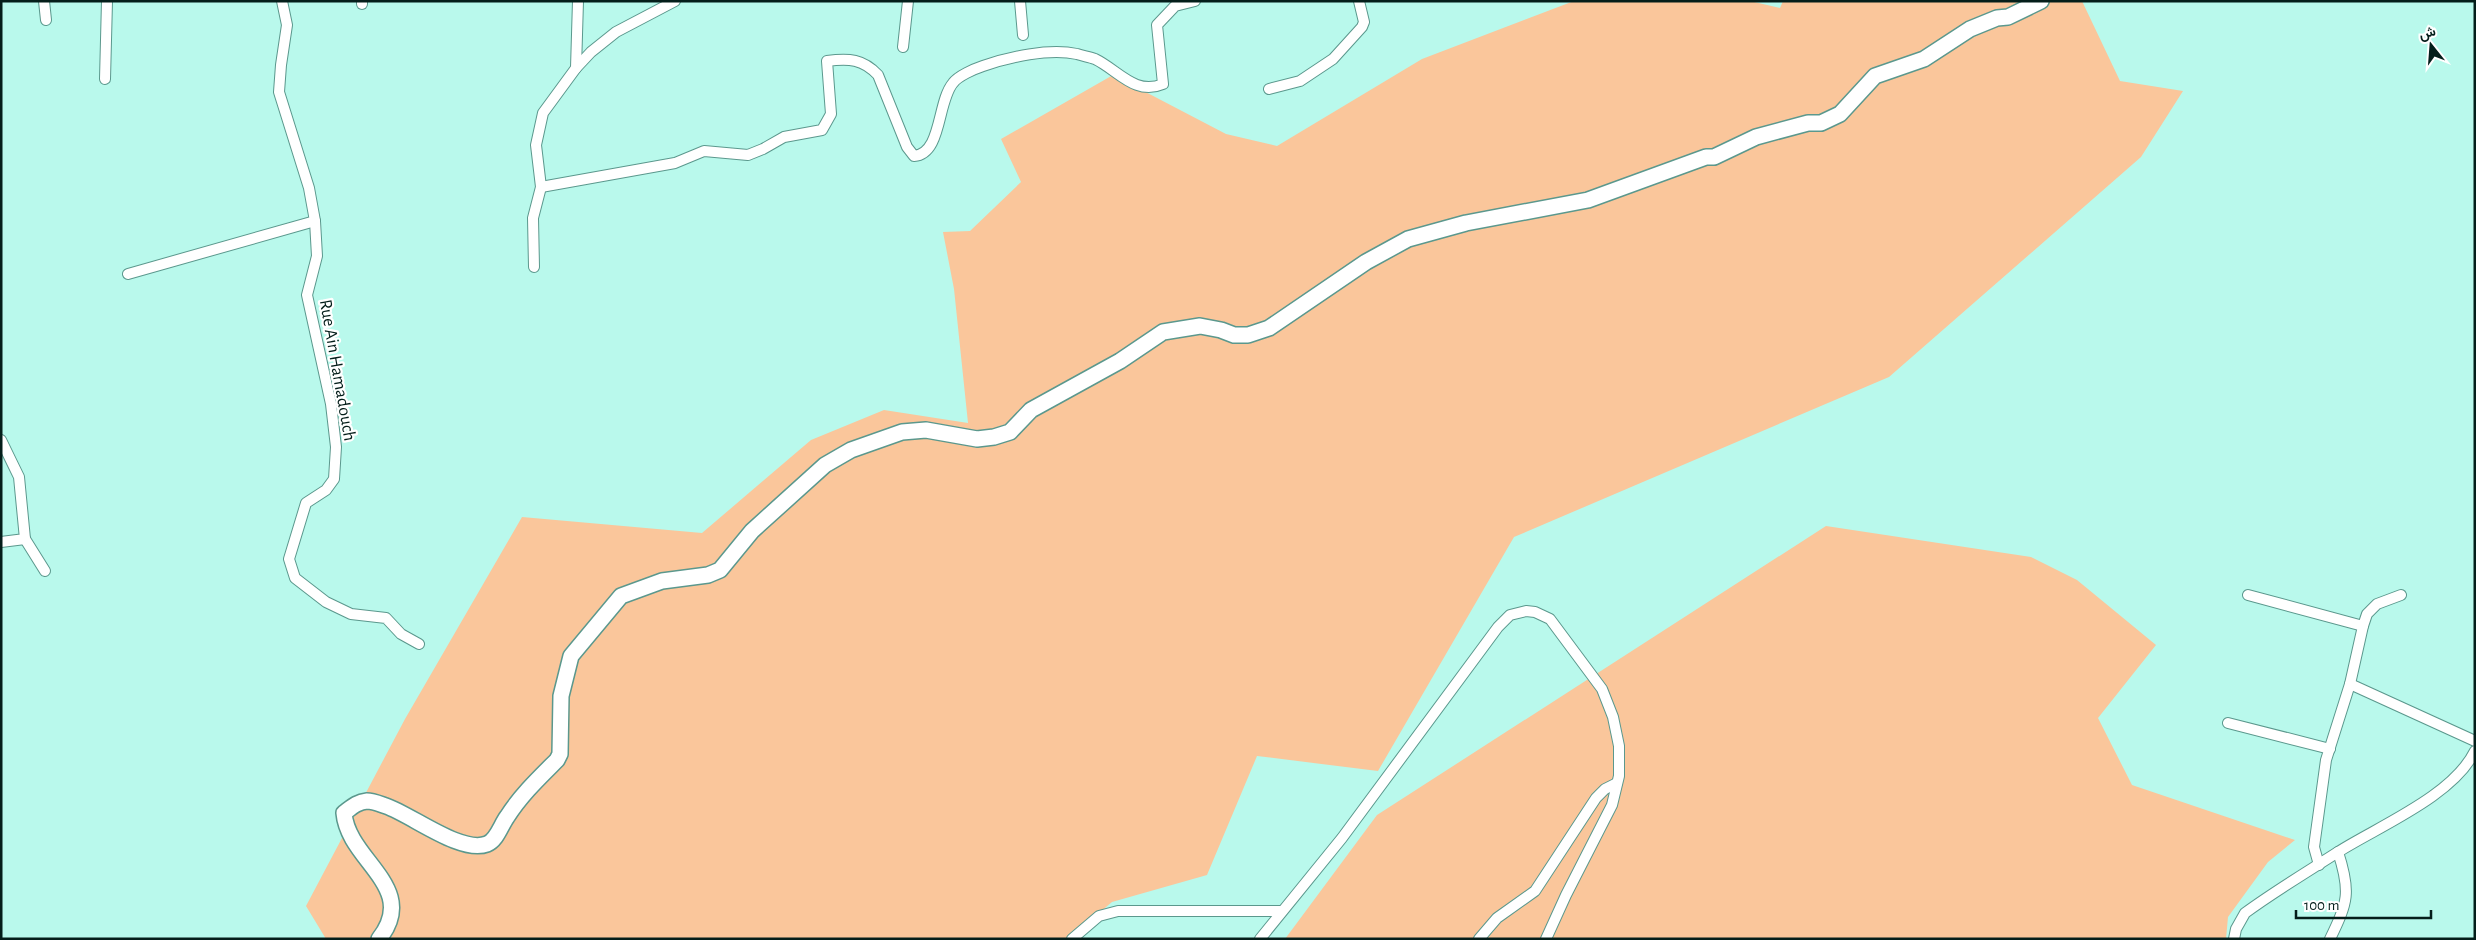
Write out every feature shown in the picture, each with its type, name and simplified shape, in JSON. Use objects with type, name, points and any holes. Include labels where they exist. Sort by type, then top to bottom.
[{"type":"street","points":[[44,1],[46,20]]},
{"type":"street","points":[[105,79],[107,1]]},
{"type":"street","name":"Rue Ain Hamadouch","points":[[282,1],[287,25],[281,65],[280,92],[309,188],[315,221],[317,256],[307,295],[331,404],[336,447],[334,479],[326,490],[306,503],[289,560],[295,578],[326,602],[351,614],[386,618],[401,634],[419,644]]},
{"type":"street","points":[[576,68],[578,1]]},
{"type":"street","points":[[534,267],[533,218],[540,187],[536,145],[543,113],[576,68],[591,52],[616,32],[675,1]]},
{"type":"street","points":[[903,47],[908,1]]},
{"type":"street","points":[[1020,1],[1023,35]]},
{"type":"street","points":[[540,187],[676,163],[704,151],[748,155],[763,150],[784,137],[822,130],[831,114],[827,61],[843,59],[859,60],[870,66],[878,75],[907,148],[914,156],[919,155],[928,151],[934,139],[944,99],[954,81],[982,66],[1016,57],[1054,52],[1095,59],[1128,82],[1156,87],[1164,84],[1157,25],[1175,6],[1195,1]]},
{"type":"street","points":[[1269,89],[1300,81],[1333,59],[1362,28],[1364,22],[1359,1]]},
{"type":"street","points":[[379,939],[388,927],[394,913],[391,897],[374,867],[351,837],[345,825],[344,812],[356,804],[370,801],[400,811],[439,833],[464,843],[476,847],[489,844],[496,837],[499,828],[520,797],[558,760],[560,754],[561,696],[571,656],[620,596],[662,581],[708,575],[720,570],[752,531],[825,465],[851,450],[902,432],[926,430],[977,439],[994,437],[1010,432],[1032,410],[1120,361],[1163,332],[1200,326],[1222,330],[1234,335],[1248,335],[1269,328],[1366,262],[1408,239],[1466,223],[1588,200],[1706,157],[1714,157],[1774,131],[1808,123],[1820,123],[1840,114],[1875,76],[1924,59],[1970,28],[1997,18],[2008,17],[2041,1]]},
{"type":"street","points":[[128,274],[315,221]]},
{"type":"street","points":[[1,440],[19,477],[25,540],[45,571]]},
{"type":"street","points":[[1,542],[25,540]]},
{"type":"street","points":[[2248,595],[2363,626]]},
{"type":"street","points":[[2319,865],[2314,847],[2326,760],[2350,684],[2363,626],[2367,614],[2377,604],[2401,595]]},
{"type":"street","points":[[1260,939],[1342,838],[1498,627],[1510,616],[1526,611],[1535,612],[1550,619],[1602,689],[1613,717],[1619,746],[1617,783],[1612,805],[1566,894],[1546,939]]},
{"type":"street","points":[[2350,684],[2475,741]]},
{"type":"street","points":[[2228,723],[2330,749]]},
{"type":"street","points":[[2234,939],[2236,928],[2245,913],[2338,852],[2429,799],[2462,771],[2474,756]]},
{"type":"street","points":[[1479,939],[1497,918],[1535,891],[1596,798],[1606,789],[1617,783]]},
{"type":"street","points":[[2330,939],[2343,913],[2347,892],[2345,876],[2338,852]]},
{"type":"street","points":[[1072,939],[1099,916],[1118,911],[1282,911]]},
{"type":"shaded area","points":[[1574,1],[1750,1],[1780,8],[1783,1],[2082,1],[2120,81],[2183,91],[2141,157],[1889,377],[1514,537],[1378,771],[1257,756],[1207,875],[1112,902],[1068,939],[326,939],[306,906],[405,719],[522,517],[702,533],[811,440],[884,410],[968,423],[954,289],[943,232],[970,231],[1021,182],[1001,139],[1113,75],[1226,134],[1277,146],[1422,59]]},
{"type":"shaded area","points":[[1826,526],[2031,557],[2077,580],[2156,645],[2098,718],[2132,785],[2295,840],[2268,862],[2228,917],[2226,939],[1285,939],[1377,815]]}]
